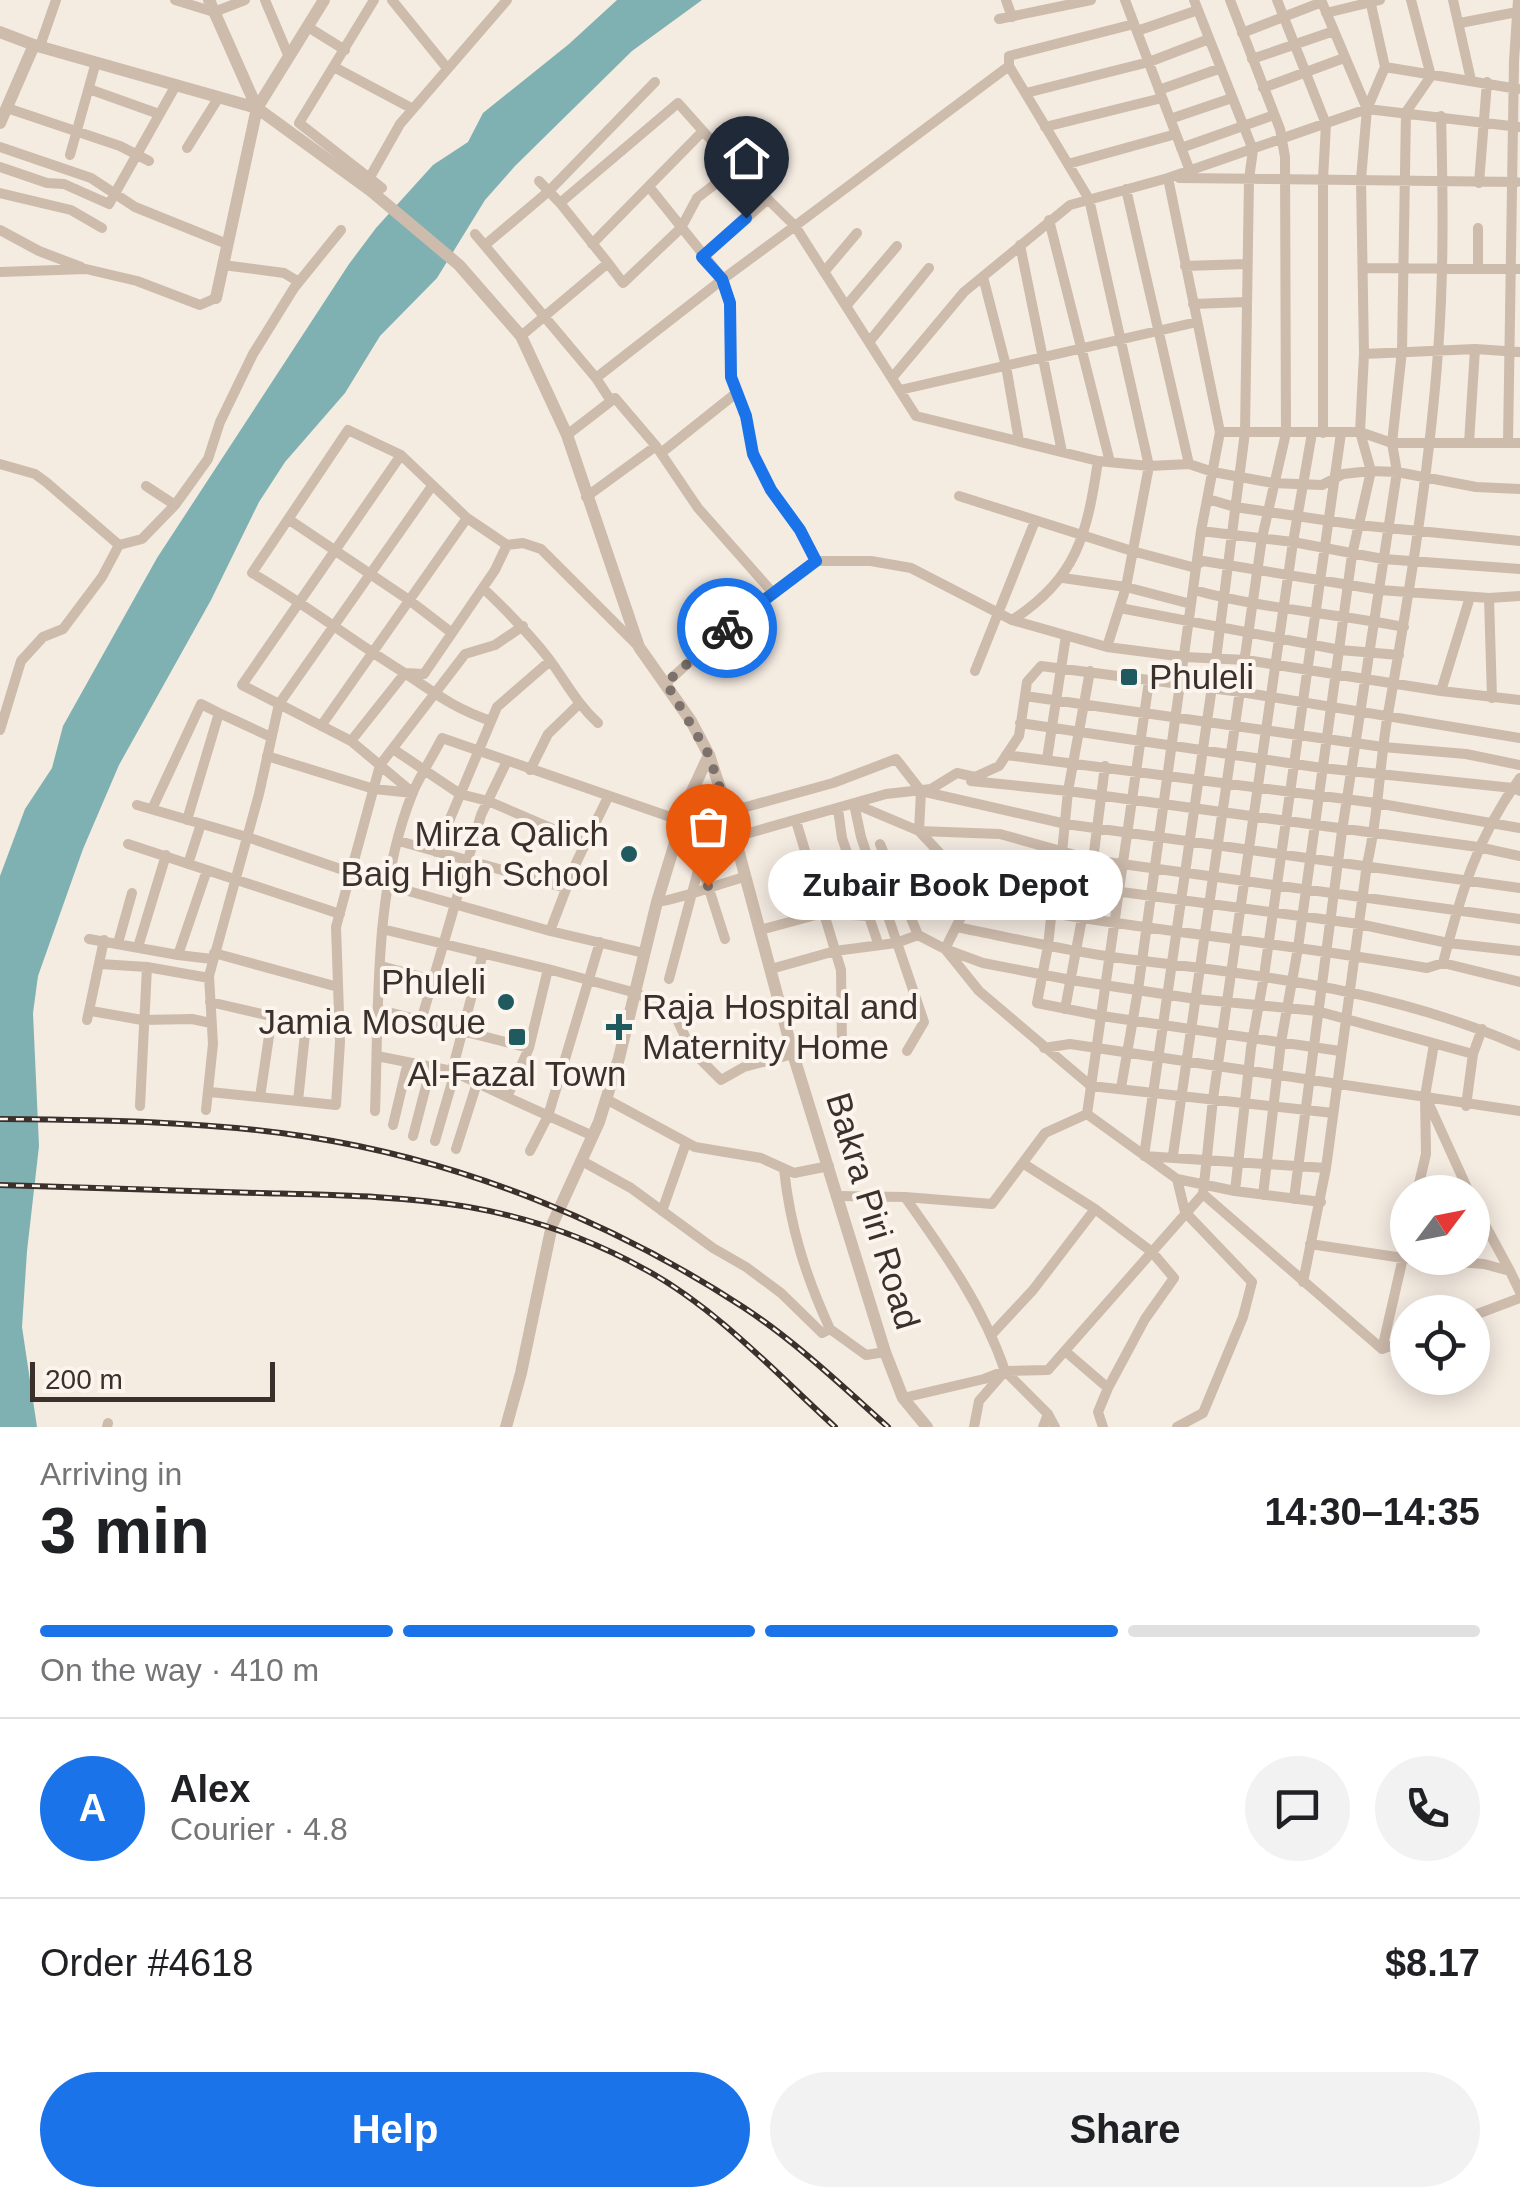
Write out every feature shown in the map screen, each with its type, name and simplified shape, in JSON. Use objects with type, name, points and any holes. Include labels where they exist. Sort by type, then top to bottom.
[{"type":"street","points":[[0,123],[55,3],[39,0]]},
{"type":"street","points":[[175,0],[211,6],[245,0]]},
{"type":"street","points":[[265,0],[288,58]]},
{"type":"street","points":[[0,230],[86,270],[136,281],[200,306],[216,298],[257,108],[308,27],[313,7],[324,0]]},
{"type":"street","points":[[374,0],[299,124],[382,188]]},
{"type":"street","points":[[392,0],[447,68]]},
{"type":"street","points":[[370,178],[384,146],[413,108],[506,0]]},
{"type":"street","points":[[1006,0],[1012,16]]},
{"type":"street","points":[[999,19],[1051,4],[1091,0]]},
{"type":"street","points":[[1125,0],[1190,170]]},
{"type":"street","points":[[1173,1156],[1262,538],[1286,433],[1282,139],[1230,0]]},
{"type":"street","points":[[903,1398],[1004,1371],[1048,1370],[1204,1190],[1213,1099],[1293,542],[1302,484],[1318,433],[1326,124],[1277,0]]},
{"type":"street","points":[[1294,1199],[1342,830],[1396,472],[1392,443],[1402,351],[1406,112],[1431,76],[1411,0]]},
{"type":"street","points":[[1453,0],[1471,80]]},
{"type":"street","points":[[1242,33],[1323,5],[1374,1],[1386,67],[1367,109],[1361,179],[1364,354],[1360,432],[1371,471],[1352,555],[1263,1195]]},
{"type":"street","points":[[1107,647],[1126,587],[1149,466],[1089,200],[1009,66],[1009,56],[1136,28],[1196,5],[1253,150],[1246,264],[1244,432],[1216,659],[1144,1156]]},
{"type":"street","points":[[1323,5],[1367,109]]},
{"type":"street","points":[[211,6],[257,108]]},
{"type":"street","points":[[1220,432],[1360,432],[1392,443],[1514,443],[1518,6],[1460,24]]},
{"type":"street","points":[[308,27],[345,50]]},
{"type":"street","points":[[1252,60],[1334,31]]},
{"type":"street","name":"Bakra Piri Road","points":[[0,32],[257,108],[385,202],[459,265],[521,336],[568,435],[586,498],[639,646],[709,755],[793,1054],[885,1352],[903,1398],[927,1427]]},
{"type":"street","points":[[1026,94],[1149,62],[1209,39]]},
{"type":"street","points":[[1263,88],[1344,58]]},
{"type":"street","points":[[70,155],[96,62]]},
{"type":"street","points":[[596,378],[722,279],[1009,66]]},
{"type":"street","points":[[334,67],[413,108]]},
{"type":"street","points":[[1386,67],[1517,89]]},
{"type":"street","points":[[1046,126],[1161,94],[1220,68]]},
{"type":"street","points":[[485,246],[549,192],[655,82]]},
{"type":"street","points":[[1479,183],[1487,82]]},
{"type":"street","points":[[0,167],[47,183],[64,184],[109,204],[176,85]]},
{"type":"street","points":[[88,90],[159,114]]},
{"type":"street","points":[[188,148],[219,97]]},
{"type":"street","points":[[1170,119],[1232,98]]},
{"type":"street","points":[[560,204],[678,103],[795,226],[916,416],[1098,461],[1149,466],[1189,464],[1273,483],[1322,485],[1343,474],[1371,471],[1520,490]]},
{"type":"street","points":[[7,108],[120,146],[149,161]]},
{"type":"street","points":[[892,378],[964,292],[1070,204],[1168,178],[1367,109],[1517,127]]},
{"type":"street","points":[[1181,148],[1274,115]]},
{"type":"street","points":[[1304,1282],[1321,1202],[1362,895],[1374,834],[1378,774],[1410,593],[1429,443],[1439,350],[1442,116]]},
{"type":"street","points":[[592,244],[703,131]]},
{"type":"street","points":[[1068,164],[1176,134]]},
{"type":"street","points":[[0,146],[91,178],[136,207],[228,244]]},
{"type":"street","points":[[539,180],[623,283],[681,228],[697,198],[736,168]]},
{"type":"street","points":[[1168,178],[1517,182]]},
{"type":"street","points":[[1121,1088],[1134,1020],[1201,531],[1220,432],[1168,178]]},
{"type":"street","points":[[650,188],[722,279],[730,303],[731,377],[746,416],[753,454],[816,561]]},
{"type":"street","points":[[1126,189],[1189,464]]},
{"type":"street","points":[[0,193],[71,210],[102,228]]},
{"type":"street","points":[[702,257],[768,199]]},
{"type":"street","points":[[1049,220],[1110,462]]},
{"type":"street","points":[[1478,228],[1478,268]]},
{"type":"street","points":[[0,730],[22,661],[43,636],[63,629],[102,577],[119,545],[142,539],[175,505],[208,459],[220,422],[254,354],[300,282],[341,230]]},
{"type":"street","points":[[824,272],[857,233]]},
{"type":"street","points":[[475,234],[546,316],[611,401]]},
{"type":"street","points":[[1020,244],[1062,452]]},
{"type":"street","points":[[846,306],[897,246]]},
{"type":"street","points":[[521,336],[608,264]]},
{"type":"street","points":[[1185,266],[1246,264]]},
{"type":"street","points":[[223,265],[284,274],[300,282]]},
{"type":"street","points":[[869,342],[928,268]]},
{"type":"street","points":[[1364,268],[1517,269]]},
{"type":"street","points":[[0,272],[86,270]]},
{"type":"street","points":[[983,277],[1006,366],[1019,442]]},
{"type":"street","points":[[1193,304],[1246,302]]},
{"type":"street","points":[[900,390],[1197,322]]},
{"type":"street","points":[[1364,354],[1475,349],[1515,352]]},
{"type":"street","points":[[1469,443],[1475,349]]},
{"type":"street","points":[[586,498],[735,394]]},
{"type":"street","points":[[568,435],[615,398],[658,450],[698,508],[773,593]]},
{"type":"street","points":[[491,721],[456,709],[371,654],[300,601],[252,573],[348,430],[401,456],[467,518],[507,546],[523,543],[541,550],[639,646]]},
{"type":"street","points":[[1235,1191],[1253,1037],[1340,433]]},
{"type":"street","points":[[401,456],[242,685],[351,741],[413,792]]},
{"type":"street","points":[[1012,620],[1063,578],[1082,536],[1098,461]]},
{"type":"street","points":[[0,464],[35,474],[119,545]]},
{"type":"street","points":[[146,486],[175,505]]},
{"type":"street","points":[[206,1110],[210,1092],[209,978],[279,704],[432,486]]},
{"type":"street","points":[[959,496],[1192,566],[1203,561],[1410,593],[1520,596]]},
{"type":"street","points":[[1208,500],[1358,525],[1520,541]]},
{"type":"street","points":[[288,518],[452,633]]},
{"type":"street","points":[[321,726],[467,518]]},
{"type":"street","points":[[975,671],[1036,521]]},
{"type":"street","points":[[1201,531],[1293,542],[1383,559],[1520,569]]},
{"type":"street","points":[[405,673],[424,674],[507,546]]},
{"type":"street","points":[[666,683],[742,614],[816,561],[871,561],[911,568],[1012,620],[1107,647],[1246,660],[1520,700]]},
{"type":"street","points":[[1063,578],[1126,587],[1192,604]]},
{"type":"street","points":[[483,588],[523,626],[578,705],[598,723]]},
{"type":"street","points":[[1194,590],[1404,627]]},
{"type":"street","points":[[1441,691],[1470,597]]},
{"type":"street","points":[[1488,598],[1492,698]]},
{"type":"street","points":[[1120,608],[1340,650],[1399,654]]},
{"type":"street","points":[[210,1092],[336,1105],[340,1032],[336,928],[380,765],[466,654],[495,645],[523,626]]},
{"type":"street","points":[[1047,759],[1066,636]]},
{"type":"street","points":[[436,852],[497,707],[550,662]]},
{"type":"street","points":[[921,791],[957,773],[975,777],[1000,766],[1019,736],[1027,682],[1042,666],[1241,692],[1520,738]]},
{"type":"street","points":[[1090,671],[1036,1003],[1340,1051]]},
{"type":"street","points":[[351,741],[405,673]]},
{"type":"street","points":[[1087,1114],[1149,681]]},
{"type":"street","points":[[1025,696],[1383,747],[1466,754],[1520,765]]},
{"type":"street","points":[[152,810],[200,704],[272,737]]},
{"type":"street","points":[[530,770],[548,734],[578,705]]},
{"type":"street","points":[[186,820],[219,713]]},
{"type":"street","points":[[1020,723],[1322,768],[1518,786]]},
{"type":"street","points":[[376,1111],[380,966],[387,885],[413,792],[442,738],[682,821]]},
{"type":"street","points":[[393,748],[460,794],[488,801],[586,843]]},
{"type":"street","points":[[506,1427],[552,1226],[606,1099],[657,902],[682,821],[709,755]]},
{"type":"street","points":[[268,756],[374,789],[413,792]]},
{"type":"street","points":[[1006,756],[1376,803],[1520,828]]},
{"type":"street","points":[[728,812],[834,783],[896,759],[921,791],[919,831],[950,864],[976,882]]},
{"type":"street","points":[[421,1022],[467,862],[506,762]]},
{"type":"street","points":[[1065,1009],[1093,860],[1105,766]]},
{"type":"street","points":[[947,779],[1068,791],[1520,856]]},
{"type":"street","points":[[1443,962],[1478,847],[1518,786]]},
{"type":"street","points":[[735,837],[886,794],[921,791],[1127,834],[1520,888]]},
{"type":"street","points":[[669,979],[700,863],[705,815],[722,795]]},
{"type":"street","points":[[550,930],[608,796]]},
{"type":"street","points":[[854,804],[919,831],[1000,834],[1093,860],[1520,919]]},
{"type":"street","points":[[854,804],[924,1022],[907,1051]]},
{"type":"street","points":[[136,805],[247,837],[387,885],[644,952]]},
{"type":"street","points":[[838,810],[842,838],[878,943]]},
{"type":"street","points":[[796,822],[840,970],[842,1048]]},
{"type":"street","points":[[188,864],[201,824]]},
{"type":"street","points":[[399,841],[566,888]]},
{"type":"street","points":[[128,844],[340,914]]},
{"type":"street","points":[[880,844],[918,935],[945,950],[983,963],[1106,986],[1317,1011],[1472,1054]]},
{"type":"street","points":[[138,947],[166,856]]},
{"type":"street","points":[[700,863],[726,939]]},
{"type":"street","points":[[945,950],[988,863],[1056,870]]},
{"type":"street","points":[[178,955],[207,870]]},
{"type":"street","points":[[657,902],[692,896],[708,886],[745,877]]},
{"type":"street","points":[[760,930],[824,914],[867,916],[976,882]]},
{"type":"street","points":[[1056,883],[1359,924],[1448,943],[1520,951]]},
{"type":"street","points":[[118,943],[132,893]]},
{"type":"street","points":[[967,902],[987,910],[1052,913],[1326,950],[1427,968],[1443,962],[1520,982]]},
{"type":"street","points":[[956,926],[1048,946],[1349,990],[1482,1029],[1520,1046]]},
{"type":"street","points":[[382,929],[636,993],[673,1011],[692,1050],[721,1080],[744,1068],[793,1054]]},
{"type":"street","points":[[771,970],[835,950],[896,943],[918,935]]},
{"type":"street","points":[[89,939],[178,955],[213,956],[338,987]]},
{"type":"street","points":[[104,940],[89,1015],[211,1022]]},
{"type":"street","points":[[530,1151],[548,1116],[600,942]]},
{"type":"street","points":[[945,950],[979,991],[1091,1086],[1333,1113]]},
{"type":"street","points":[[435,1141],[483,953]]},
{"type":"street","points":[[100,964],[147,967],[209,978]]},
{"type":"street","points":[[380,966],[433,980]]},
{"type":"street","points":[[140,1106],[147,967]]},
{"type":"street","points":[[507,1097],[529,1048],[548,969]]},
{"type":"street","points":[[210,1002],[340,1032]]},
{"type":"street","points":[[380,1010],[529,1048]]},
{"type":"street","points":[[260,1097],[272,1016]]},
{"type":"street","points":[[298,1101],[306,1024]]},
{"type":"street","points":[[1466,1106],[1472,1054],[1482,1029]]},
{"type":"street","points":[[1044,1048],[1070,1044],[1186,1064],[1337,1082],[1466,1106],[1520,1111]]},
{"type":"street","points":[[1421,1175],[1426,1154],[1425,1096],[1434,1044]]},
{"type":"street","points":[[377,1056],[454,1072],[593,1136]]},
{"type":"street","points":[[393,1125],[408,1062]]},
{"type":"street","points":[[413,1136],[432,1067]]},
{"type":"street","points":[[456,1149],[477,1083]]},
{"type":"street","points":[[1425,1096],[1460,1175]]},
{"type":"street","points":[[606,1099],[646,1118],[686,1144],[761,1158],[794,1173],[830,1166]]},
{"type":"street","points":[[1087,1114],[1176,1179],[1204,1190],[1321,1202]]},
{"type":"street","points":[[838,1196],[992,1204],[1044,1133],[1087,1114]]},
{"type":"street","points":[[662,1211],[686,1144]]},
{"type":"street","points":[[1144,1156],[1326,1168]]},
{"type":"street","points":[[582,1161],[630,1188],[781,1293],[822,1333],[830,1329]]},
{"type":"street","points":[[1024,1164],[1095,1209],[1152,1252],[1174,1278],[1145,1319],[1108,1388],[1098,1412],[1104,1427]]},
{"type":"street","points":[[784,1170],[788,1210],[807,1280],[830,1329],[866,1355],[885,1352]]},
{"type":"street","points":[[1176,1179],[1184,1212],[1252,1282],[1243,1317],[1203,1414],[1177,1427]]},
{"type":"street","points":[[1204,1190],[1382,1349]]},
{"type":"street","points":[[905,1197],[952,1263],[992,1334],[1004,1371],[1056,1427]]},
{"type":"street","points":[[992,1334],[1033,1290],[1095,1209]]},
{"type":"street","points":[[1490,1235],[1520,1295],[1490,1308]]},
{"type":"street","points":[[1310,1244],[1390,1256]]},
{"type":"street","points":[[1490,1266],[1510,1271]]},
{"type":"street","points":[[1382,1349],[1399,1275]]},
{"type":"street","points":[[1382,1349],[1390,1346]]},
{"type":"street","points":[[1064,1351],[1108,1388]]},
{"type":"street","points":[[974,1427],[978,1401],[1004,1371]]},
{"type":"street","points":[[1043,1427],[1048,1414]]},
{"type":"water","points":[[617,0],[702,0],[632,51],[515,166],[485,200],[437,278],[380,336],[345,393],[285,462],[259,502],[211,600],[119,765],[83,849],[38,976],[33,1013],[39,1146],[22,1327],[37,1427],[0,1427],[0,876],[25,809],[52,768],[63,726],[157,558],[349,264],[433,165],[468,142],[483,113]]},
{"type":"railway","points":[[0,1119],[155,1122],[271,1132],[366,1148],[479,1179],[589,1222],[693,1276],[781,1334],[888,1427]]},
{"type":"railway","points":[[0,1185],[363,1196],[459,1205],[505,1214],[599,1246],[674,1287],[746,1343],[835,1427]]},
{"type":"way so far","points":[[708,886],[700,863],[705,815],[722,795],[709,755],[666,683],[727,628]]},
{"type":"place","name":"Phuleli","points":[[1129,677]]},
{"type":"place","name":"Mirza Qalich Baig High School","points":[[629,854]]},
{"type":"place","name":"Zubair Book Depot","points":[[708,886]]},
{"type":"place","name":"Phuleli Jamia Mosque","points":[[506,1002]]},
{"type":"place","name":"Raja Hospital and Maternity Home","points":[[619,1027]]},
{"type":"place","name":"Al-Fazal Town","points":[[517,1037]]},
{"type":"route","points":[[727,628],[816,561],[753,454],[746,416],[731,377],[730,303],[722,279],[702,257],[746,218]]}]
